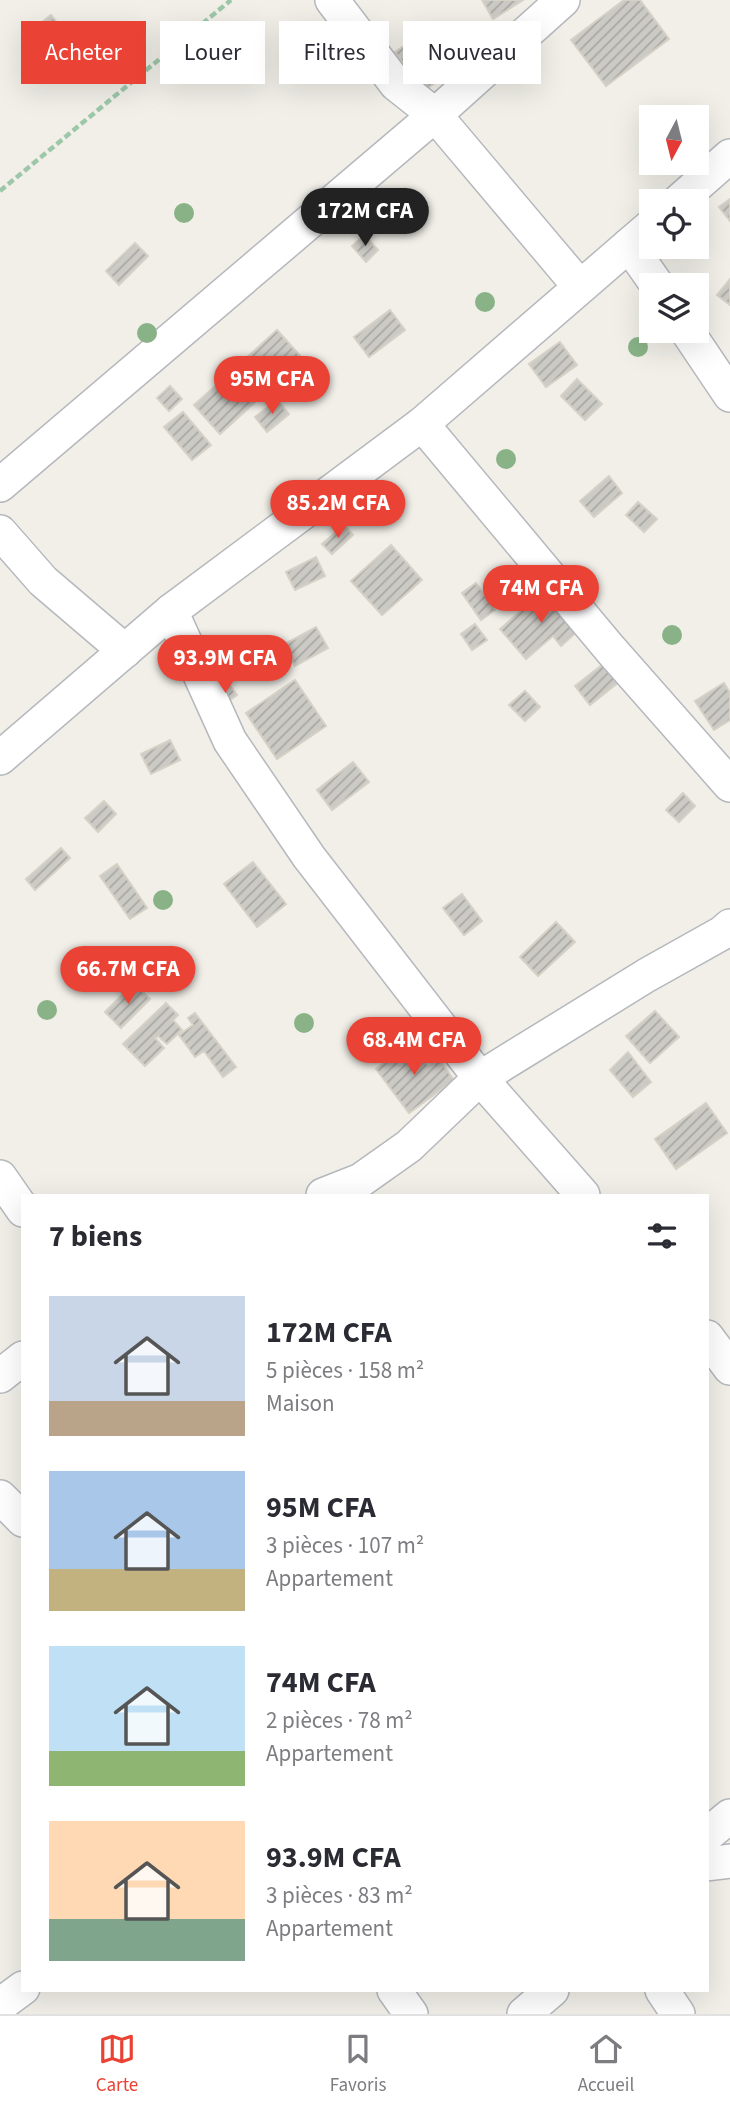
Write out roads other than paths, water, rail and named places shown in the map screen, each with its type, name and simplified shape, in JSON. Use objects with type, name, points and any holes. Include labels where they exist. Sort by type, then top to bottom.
[{"type":"street","points":[[332,0],[396,85],[435,115],[580,287]]},
{"type":"street","points":[[0,485],[435,115],[563,0]]},
{"type":"street","points":[[692,189],[730,156]]},
{"type":"street","points":[[0,758],[172,611],[422,424],[639,236]]},
{"type":"street","points":[[695,343],[730,395]]},
{"type":"street","points":[[422,424],[611,650],[730,785]]},
{"type":"street","points":[[0,532],[43,581],[125,651]]},
{"type":"street","points":[[172,611],[230,741],[309,857],[480,1078],[582,1194]]},
{"type":"street","points":[[326,1194],[361,1180],[409,1146],[480,1078],[730,926]]},
{"type":"street","points":[[647,975],[730,950]]},
{"type":"street","points":[[0,1177],[21,1207]]},
{"type":"street","points":[[709,1340],[730,1368]]},
{"type":"street","points":[[0,1376],[21,1360]]},
{"type":"street","points":[[0,1497],[21,1518]]},
{"type":"street","points":[[709,1833],[730,1816]]},
{"type":"street","points":[[709,1864],[730,1861]]},
{"type":"street","points":[[0,2005],[21,1989]]},
{"type":"street","points":[[395,1992],[411,2014]]},
{"type":"street","points":[[524,2014],[550,1992]]},
{"type":"street","points":[[663,1992],[678,2014]]}]
